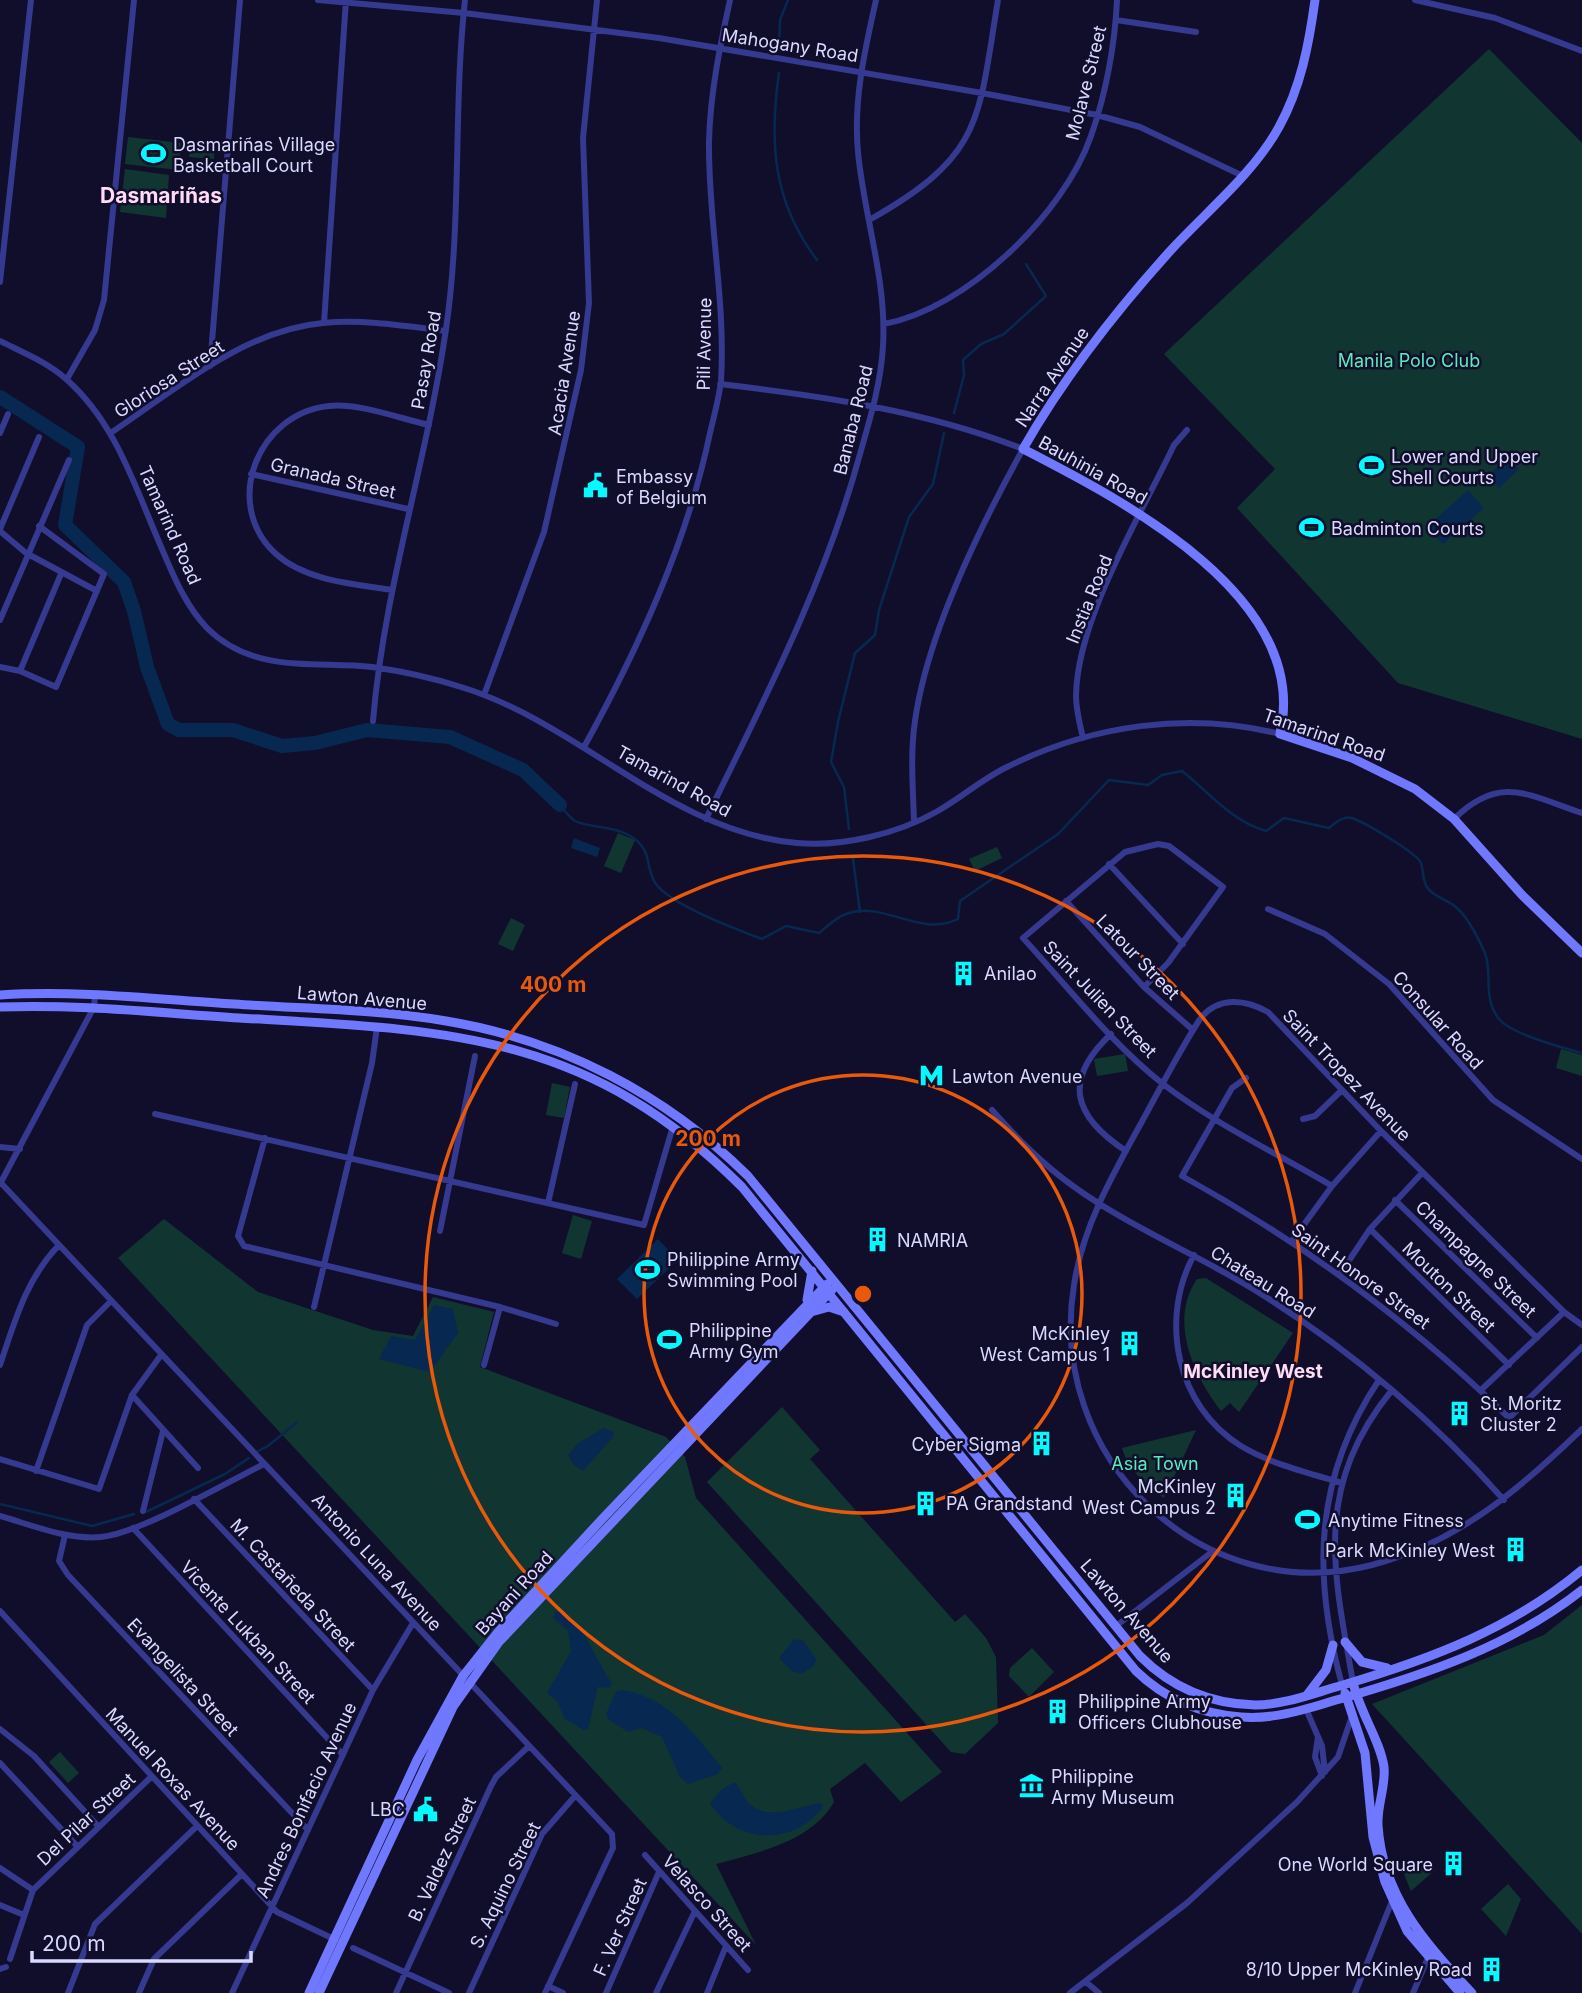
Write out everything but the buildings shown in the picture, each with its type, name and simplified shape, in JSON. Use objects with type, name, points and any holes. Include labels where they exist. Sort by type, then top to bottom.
[{"type":"main road","name":"Narra Avenue","points":[[1023,449],[1047,406],[1103,330],[1171,250],[1243,176],[1279,127],[1296,91],[1315,0]]},
{"type":"main road","name":"Bauhinia Road","points":[[1023,449],[1141,514],[1203,561],[1226,583],[1260,627],[1275,657],[1283,684],[1285,705],[1280,734]]},
{"type":"main road","name":"Tamarind Road","points":[[1280,734],[1381,770],[1415,789],[1454,819],[1522,895],[1582,953]]},
{"type":"main road","name":"Lawton Avenue","points":[[0,995],[95,994],[444,1020],[546,1047],[636,1088],[682,1119],[748,1176],[1116,1626],[1161,1676],[1197,1695],[1253,1704],[1306,1696],[1403,1666],[1500,1627],[1548,1599],[1582,1570]]},
{"type":"main road","name":"Lawton Avenue","points":[[0,1007],[94,1007],[444,1033],[540,1056],[594,1079],[673,1126],[742,1187],[1069,1590],[1148,1683],[1181,1702],[1207,1712],[1262,1717],[1306,1709],[1445,1666],[1534,1626],[1582,1590]]},
{"type":"main road","points":[[812,1271],[807,1309],[829,1307],[845,1312]]},
{"type":"main road","name":"Bayani Road","points":[[309,1993],[339,1941],[465,1679],[498,1632],[751,1366],[836,1281]]},
{"type":"main road","points":[[1345,1642],[1367,1665],[1381,1668],[1403,1666]]},
{"type":"main road","points":[[1306,1696],[1326,1670],[1333,1645]]},
{"type":"main road","points":[[1353,1682],[1352,1716],[1366,1758],[1376,1851],[1392,1901],[1408,1931],[1472,1993]]},
{"type":"main road","points":[[1342,1685],[1351,1696],[1383,1764],[1378,1824],[1385,1862],[1408,1919],[1430,1954],[1460,1993]]},
{"type":"main road","name":"Bayani Road","points":[[319,1993],[339,1941]]},
{"type":"street","points":[[0,282],[31,0]]},
{"type":"street","points":[[66,379],[95,330],[104,300],[134,0]]},
{"type":"street","points":[[210,366],[240,0]]},
{"type":"street","name":"Mahogany Road","points":[[318,0],[464,13],[719,48],[982,93],[1097,115],[1140,127],[1243,176]]},
{"type":"street","name":"Pasay Road","points":[[373,720],[377,668],[408,509],[429,425],[446,331],[452,257],[457,90],[465,0]]},
{"type":"street","name":"Acacia Avenue","points":[[484,695],[544,532],[563,460],[583,360],[589,303],[583,138],[597,0]]},
{"type":"street","name":"Pili Avenue","points":[[584,747],[635,649],[677,547],[697,488],[720,384],[720,296],[709,142],[719,48],[730,0]]},
{"type":"street","name":"Banaba Road","points":[[706,820],[791,646],[826,562],[873,407],[884,324],[871,219],[858,150],[862,71],[876,0]]},
{"type":"street","points":[[871,219],[915,194],[947,167],[974,127],[998,0]]},
{"type":"street","name":"Molave Street","points":[[884,324],[928,309],[974,282],[1038,224],[1078,163],[1091,137],[1116,20],[1117,0]]},
{"type":"street","points":[[1415,0],[1495,18],[1582,51]]},
{"type":"street","points":[[324,323],[346,1]]},
{"type":"street","points":[[1116,20],[1196,32]]},
{"type":"street","name":"Gloriosa Street","points":[[113,432],[210,366],[250,345],[324,323],[363,323],[446,331]]},
{"type":"street","name":"Tamarind Road","points":[[0,341],[46,365],[66,379],[113,432],[189,606],[223,642],[267,661],[377,668],[462,687],[484,695],[531,717],[706,820],[746,835],[803,844],[847,841],[933,814],[1009,766],[1052,747],[1144,725],[1200,722],[1255,728],[1280,734]]},
{"type":"street","name":"Bauhinia Road","points":[[720,384],[873,407],[973,430],[1023,449]]},
{"type":"street","points":[[392,590],[317,575],[292,566],[275,553],[257,526],[251,510],[251,474],[256,456],[276,429],[287,420],[316,408],[348,407],[429,425]]},
{"type":"street","points":[[0,433],[8,414]]},
{"type":"street","name":"Instia Road","points":[[1083,738],[1076,697],[1081,658],[1095,614],[1174,445],[1186,430]]},
{"type":"street","points":[[39,437],[0,530],[26,554],[97,591]]},
{"type":"street","name":"Narra Avenue","points":[[914,822],[912,752],[923,682],[935,644],[974,548],[1023,449]]},
{"type":"street","points":[[0,620],[68,460]]},
{"type":"street","name":"Granada Street","points":[[251,474],[408,509]]},
{"type":"street","points":[[0,667],[20,671],[56,687],[104,574],[39,526]]},
{"type":"street","points":[[20,671],[61,574]]},
{"type":"street","points":[[1454,819],[1473,801],[1497,792],[1535,798],[1582,813]]},
{"type":"street","name":"Saint Julien Street","points":[[1183,944],[1223,887],[1169,846],[1158,844],[1125,852],[1023,939],[1111,1034],[1163,1083],[1215,1118],[1332,1186]]},
{"type":"street","points":[[1109,864],[1183,944],[1144,987]]},
{"type":"street","name":"Latour Street","points":[[1066,901],[1144,987],[1193,1030]]},
{"type":"street","name":"Consular Road","points":[[1268,909],[1325,934],[1389,984],[1493,1101],[1582,1159]]},
{"type":"street","points":[[0,1183],[94,1007],[95,994]]},
{"type":"street","name":"Saint Tropez Avenue","points":[[1582,1325],[1564,1312],[1422,1173],[1268,1012],[1255,1004],[1240,1001],[1216,1006],[1204,1013],[1126,1151],[1084,1241],[1073,1286],[1070,1333],[1080,1396],[1100,1444],[1129,1486],[1164,1520],[1213,1551],[1263,1569],[1290,1574],[1335,1572],[1372,1565],[1419,1549],[1464,1528],[1504,1500],[1582,1429]]},
{"type":"street","points":[[314,1307],[372,1063],[377,1027]]},
{"type":"street","points":[[1111,1034],[1090,1055],[1084,1067],[1080,1096],[1090,1122],[1126,1151]]},
{"type":"street","points":[[440,1231],[475,1056]]},
{"type":"street","points":[[1215,1118],[1232,1088],[1246,1078]]},
{"type":"street","points":[[548,1203],[575,1084]]},
{"type":"street","points":[[1303,1119],[1315,1116],[1342,1090]]},
{"type":"street","name":"Chateau Road","points":[[992,1110],[1023,1145],[1054,1172],[1100,1204],[1194,1255],[1298,1318],[1380,1380],[1446,1439],[1504,1500]]},
{"type":"street","points":[[155,1114],[644,1225],[673,1126]]},
{"type":"street","name":"Saint Honore Street","points":[[1215,1118],[1182,1177],[1292,1241],[1340,1274],[1412,1330],[1509,1418],[1582,1347]]},
{"type":"street","points":[[1292,1241],[1332,1186],[1381,1131]]},
{"type":"street","points":[[265,1138],[238,1236],[244,1246],[500,1307],[556,1324]]},
{"type":"street","points":[[0,1147],[20,1149]]},
{"type":"street","points":[[1340,1274],[1370,1230],[1422,1173]]},
{"type":"street","name":"Antonio Luna Avenue","points":[[0,1183],[612,1834],[613,1848],[546,1990]]},
{"type":"street","name":"Champagne Street","points":[[1395,1200],[1536,1338]]},
{"type":"street","name":"Mouton Street","points":[[1370,1230],[1508,1365]]},
{"type":"street","points":[[0,1365],[22,1298],[40,1264],[59,1245]]},
{"type":"street","points":[[1194,1255],[1180,1285],[1175,1338],[1181,1368],[1201,1406],[1227,1435],[1252,1452],[1342,1483]]},
{"type":"street","points":[[36,1471],[87,1325],[111,1301]]},
{"type":"street","points":[[484,1365],[500,1307]]},
{"type":"street","points":[[1481,1390],[1564,1312]]},
{"type":"street","points":[[0,1459],[99,1489],[132,1395],[161,1355]]},
{"type":"street","points":[[1342,1685],[1322,1573],[1325,1520],[1333,1480],[1355,1421],[1380,1380]]},
{"type":"street","points":[[1353,1682],[1335,1572],[1335,1520],[1342,1483],[1358,1441],[1392,1391]]},
{"type":"street","points":[[132,1395],[198,1468]]},
{"type":"street","points":[[143,1511],[163,1431]]},
{"type":"street","points":[[0,1516],[65,1535],[102,1537],[133,1528],[264,1464]]},
{"type":"street","name":"M. Castañeda Street","points":[[194,1499],[373,1690]]},
{"type":"street","name":"Vicente Lukban Street","points":[[133,1528],[343,1755]]},
{"type":"street","name":"Evangelista Street","points":[[65,1535],[59,1561],[68,1575],[308,1830]]},
{"type":"street","points":[[1116,1626],[1213,1551]]},
{"type":"street","name":"Manuel Roxas Avenue","points":[[0,1611],[276,1912],[339,1941]]},
{"type":"street","name":"Andres Bonifacio Avenue","points":[[232,1993],[373,1690],[413,1623]]},
{"type":"street","points":[[1306,1709],[1318,1737],[1324,1774]]},
{"type":"street","points":[[1070,1993],[1187,1903],[1324,1774],[1338,1757],[1352,1716]]},
{"type":"street","points":[[0,1729],[34,1755],[98,1826]]},
{"type":"street","name":"B. Valdez Street","points":[[396,1993],[491,1786],[496,1777],[528,1746]]},
{"type":"street","points":[[0,1763],[76,1846]]},
{"type":"street","name":"Del Pilar Street","points":[[10,1959],[33,1890],[151,1777]]},
{"type":"street","name":"S. Aquino Street","points":[[469,1993],[542,1834],[575,1796]]},
{"type":"street","points":[[68,1993],[94,1924],[197,1826]]},
{"type":"street","name":"Velasco Street","points":[[645,1855],[748,1970]]},
{"type":"street","points":[[0,1868],[33,1890]]},
{"type":"street","name":"F. Ver Street","points":[[606,1993],[659,1872]]},
{"type":"street","points":[[138,1993],[154,1959],[242,1874]]},
{"type":"street","points":[[1355,1993],[1392,1901]]},
{"type":"street","points":[[0,1905],[24,1915]]},
{"type":"street","points":[[656,1993],[695,1911]]},
{"type":"street","points":[[707,1993],[726,1946]]},
{"type":"street","points":[[353,1948],[449,1993]]},
{"type":"street","points":[[1413,1993],[1430,1954]]},
{"type":"street","points":[[1086,1982],[1099,1993]]},
{"type":"street","points":[[546,1990],[562,1993]]},
{"type":"green space","name":"Manila Polo Club","points":[[1489,49],[1582,143],[1582,739],[1398,683],[1237,508],[1275,469],[1164,354]]},
{"type":"green space","name":"Dasmariñas Village Basketball Court","points":[[128,137],[181,143],[179,170],[125,164]]},
{"type":"green space","points":[[190,144],[215,147],[214,159],[189,157]]},
{"type":"green space","points":[[125,169],[169,175],[166,218],[120,212]]},
{"type":"green space","points":[[618,833],[635,840],[621,873],[604,866]]},
{"type":"green space","points":[[997,847],[1002,858],[975,871],[969,859]]},
{"type":"green space","points":[[511,918],[525,925],[513,951],[498,944]]},
{"type":"green space","points":[[1561,1049],[1582,1055],[1582,1076],[1556,1068]]},
{"type":"green space","points":[[1125,1054],[1128,1071],[1097,1076],[1094,1059]]},
{"type":"green space","points":[[552,1083],[570,1087],[564,1118],[546,1115]]},
{"type":"green space","points":[[573,1215],[592,1221],[581,1259],[562,1253]]},
{"type":"green space","points":[[164,1219],[258,1292],[373,1330],[413,1336],[433,1297],[494,1312],[480,1367],[666,1437],[685,1457],[696,1498],[942,1772],[901,1802],[865,1763],[830,1789],[834,1802],[812,1827],[782,1844],[716,1864],[756,1945],[118,1258]]},
{"type":"green space","points":[[1206,1278],[1293,1333],[1239,1412],[1230,1403],[1221,1411],[1202,1382],[1188,1348],[1185,1312],[1189,1295],[1197,1279]]},
{"type":"green space","points":[[782,1407],[820,1450],[810,1459],[955,1622],[965,1614],[986,1638],[996,1657],[998,1723],[965,1754],[951,1752],[707,1482]]},
{"type":"green space","name":"Asia Town","points":[[1196,1430],[1164,1498],[1138,1476],[1122,1448]]},
{"type":"green space","points":[[1582,1605],[1582,1934],[1372,1704],[1544,1635]]},
{"type":"green space","points":[[1032,1648],[1054,1672],[1029,1697],[1009,1676],[1010,1668]]},
{"type":"green space","points":[[60,1752],[79,1773],[68,1783],[49,1762]]},
{"type":"green space","points":[[1422,1858],[1434,1871],[1411,1891],[1404,1874]]},
{"type":"green space","points":[[1508,1884],[1521,1899],[1506,1936],[1481,1909]]},
{"type":"water","points":[[1508,457],[1519,469],[1499,488],[1488,476]]},
{"type":"water","points":[[1468,490],[1484,508],[1443,544],[1427,527]]},
{"type":"water","points":[[574,838],[600,848],[597,857],[571,848]]},
{"type":"water","name":"Philippine Army Swimming Pool","points":[[658,1239],[678,1260],[637,1299],[617,1279]]},
{"type":"water","points":[[434,1305],[453,1309],[458,1333],[430,1372],[379,1359],[391,1336],[415,1340]]},
{"type":"water","points":[[604,1428],[614,1432],[613,1437],[583,1471],[573,1464],[568,1455],[578,1443]]},
{"type":"water","points":[[555,1611],[565,1615],[581,1630],[612,1683],[609,1688],[598,1687],[588,1729],[584,1730],[565,1719],[557,1701],[547,1693],[571,1651],[568,1631],[553,1618]]},
{"type":"water","points":[[794,1639],[804,1641],[816,1659],[814,1666],[801,1674],[792,1671],[779,1658]]},
{"type":"water","points":[[621,1690],[652,1700],[678,1718],[722,1768],[718,1774],[688,1784],[680,1777],[662,1737],[641,1728],[628,1732],[608,1719],[606,1714],[616,1692]]},
{"type":"water","points":[[735,1782],[747,1801],[763,1811],[782,1812],[821,1803],[823,1807],[811,1820],[797,1829],[781,1834],[750,1833],[721,1817],[710,1803],[722,1789]]},
{"type":"waterway","points":[[779,49],[780,20],[788,0]]},
{"type":"waterway","points":[[779,73],[775,124],[778,171],[791,216],[817,260]]},
{"type":"waterway","points":[[954,413],[964,375],[963,360],[981,344],[1004,334],[1046,296],[1026,264]]},
{"type":"waterway","points":[[0,397],[78,447],[65,525],[124,582],[147,667],[168,724],[179,730],[233,730],[282,746],[315,743],[367,730],[450,737],[523,770],[560,805]]},
{"type":"waterway","points":[[849,829],[844,787],[831,762],[838,722],[855,653],[875,635],[879,610],[909,517],[933,484],[944,433]]},
{"type":"waterway","points":[[560,805],[575,821],[617,830],[632,837],[643,848],[656,884],[675,900],[705,916],[762,939],[786,926],[819,933],[842,915],[860,911],[888,914],[930,924],[944,924],[958,919],[960,901],[1058,834],[1109,780],[1148,785],[1162,775],[1182,771],[1221,806],[1266,831],[1284,818],[1329,828],[1343,819],[1352,818],[1408,850],[1420,861],[1424,881],[1430,891],[1457,908],[1476,935],[1485,953],[1489,994],[1499,1019],[1505,1025],[1526,1035],[1582,1053]]},
{"type":"waterway","points":[[853,859],[860,912]]},
{"type":"waterway","points":[[256,1452],[268,1446],[296,1423]]},
{"type":"waterway","points":[[146,1512],[225,1474],[249,1458]]},
{"type":"waterway","points":[[0,1504],[92,1526],[134,1514]]},
{"type":"place","name":"Dasmariñas Village Basketball Court","points":[[153,154]]},
{"type":"place","name":"Lower and Upper Shell Courts","points":[[1371,466]]},
{"type":"place","name":"Embassy of Belgium","points":[[596,486]]},
{"type":"place","name":"Badminton Courts","points":[[1311,528]]},
{"type":"place","name":"Anilao","points":[[964,973]]},
{"type":"place","name":"Lawton Avenue","points":[[932,1076]]},
{"type":"place","name":"NAMRIA","points":[[877,1240]]},
{"type":"place","name":"Philippine Army Swimming Pool","points":[[647,1269]]},
{"type":"place","name":"Philippine Army Gym","points":[[669,1340]]},
{"type":"place","name":"McKinley West Campus 1","points":[[1130,1343]]},
{"type":"place","name":"St. Moritz Cluster 2","points":[[1460,1413]]},
{"type":"place","name":"Cyber Sigma","points":[[1041,1444]]},
{"type":"place","name":"McKinley West Campus 2","points":[[1236,1496]]},
{"type":"place","name":"PA Grandstand","points":[[926,1503]]},
{"type":"place","name":"Anytime Fitness","points":[[1308,1520]]},
{"type":"place","name":"Park McKinley West","points":[[1515,1550]]},
{"type":"place","name":"Philippine Army Officers Clubhouse","points":[[1058,1711]]},
{"type":"place","name":"Philippine Army Museum","points":[[1031,1786]]},
{"type":"place","name":"LBC","points":[[425,1809]]},
{"type":"place","name":"One World Square","points":[[1453,1864]]},
{"type":"place","name":"8/10 Upper McKinley Road","points":[[1492,1969]]},
{"type":"district","name":"Dasmariñas","points":[[161,195]]},
{"type":"district","name":"McKinley West","points":[[1253,1371]]}]
